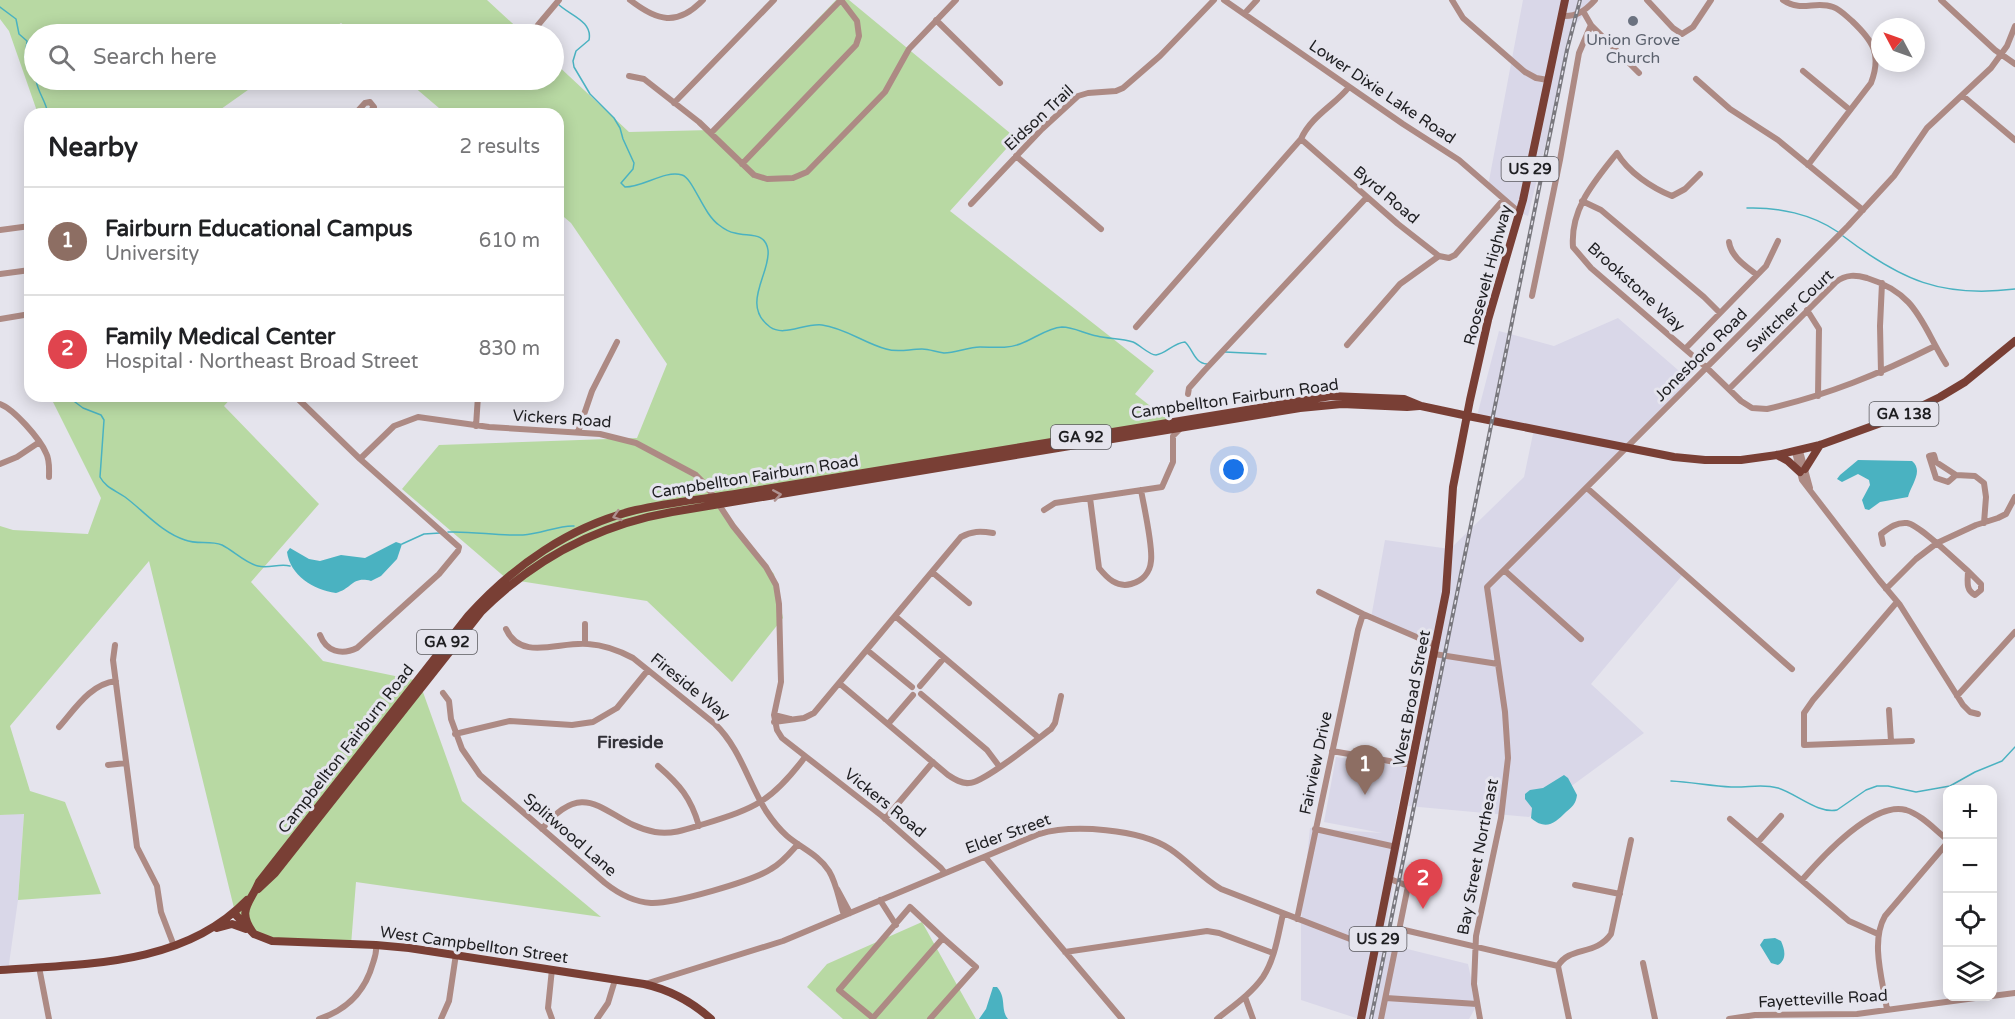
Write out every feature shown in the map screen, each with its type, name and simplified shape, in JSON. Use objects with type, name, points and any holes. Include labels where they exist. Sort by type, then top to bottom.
[{"type":"main road","name":"Roosevelt Highway","points":[[1468,416],[1488,320],[1520,213],[1565,0]]},
{"type":"main road","name":"GA 138","points":[[1468,416],[1674,457],[1741,460],[1777,455],[1820,445],[1903,415],[1940,398],[1984,369],[2015,341]]},
{"type":"main road","name":"Campbellton Fairburn Road","points":[[718,501],[1316,397],[1362,396],[1404,399],[1420,406],[1468,416]]},
{"type":"main road","name":"Campbellton Fairburn Road","points":[[0,970],[108,963],[140,956],[174,946],[210,930],[234,913],[255,891],[273,863],[454,632],[477,606],[507,577],[546,549],[594,524],[638,510],[687,500],[718,501],[1328,404],[1420,406]]},
{"type":"main road","name":"West Broad Street","points":[[1361,1019],[1446,592],[1453,487],[1468,416]]},
{"type":"main road","points":[[1777,455],[1802,470],[1820,445]]},
{"type":"main road","points":[[254,934],[247,922],[245,912],[255,891]]},
{"type":"main road","points":[[234,913],[254,934]]},
{"type":"main road","name":"West Campbellton Street","points":[[210,930],[232,924],[262,938],[282,942],[376,945],[456,954],[644,984],[684,998],[711,1019]]},
{"type":"street","points":[[539,24],[559,0]]},
{"type":"street","points":[[630,0],[646,13],[661,19],[678,17],[694,9],[703,0]]},
{"type":"street","points":[[674,103],[774,0]]},
{"type":"street","points":[[628,76],[644,79],[711,133],[754,175],[767,179],[793,178],[807,172],[885,92],[909,49],[956,0]]},
{"type":"street","name":"Eidson Trail","points":[[971,204],[1016,156],[1078,96],[1116,91],[1131,82],[1160,56],[1214,0]]},
{"type":"street","name":"Lower Dixie Lake Road","points":[[1224,0],[1459,160],[1520,213]]},
{"type":"street","points":[[1245,13],[1257,0]]},
{"type":"street","points":[[1452,0],[1463,18],[1525,72],[1536,78],[1548,80]]},
{"type":"street","points":[[1562,16],[1571,16],[1583,11],[1595,0]]},
{"type":"street","points":[[1647,0],[1673,28],[1682,33],[1693,27],[1711,0]]},
{"type":"street","points":[[1783,0],[1796,7],[1825,3],[1840,11],[1865,33],[1871,42]]},
{"type":"street","points":[[1941,0],[2015,64]]},
{"type":"street","points":[[711,133],[841,1],[857,21],[859,36],[856,45],[742,164]]},
{"type":"street","points":[[1583,11],[1591,25],[1639,73]]},
{"type":"street","points":[[936,20],[1000,83]]},
{"type":"street","points":[[1532,296],[1579,53],[1591,25]]},
{"type":"street","name":"Jonesboro Road","points":[[1498,664],[1487,586],[1628,448],[1863,210],[1894,176],[1927,128],[1963,96],[2002,55],[2015,26]]},
{"type":"street","points":[[1803,71],[1850,110]]},
{"type":"street","points":[[1808,165],[1871,83],[1875,72]]},
{"type":"street","points":[[1696,79],[1731,108],[1778,140],[1863,210]]},
{"type":"street","points":[[1136,327],[1301,139],[1324,109],[1349,87]]},
{"type":"street","points":[[1963,96],[2015,140]]},
{"type":"street","points":[[361,108],[365,103],[370,102],[373,108]]},
{"type":"street","name":"Byrd Road","points":[[1301,139],[1366,197],[1438,256]]},
{"type":"street","name":"Brookstone Way","points":[[1700,174],[1685,189],[1672,196],[1653,187],[1622,161],[1617,153],[1587,191],[1582,201],[1572,236],[1573,247],[1579,255],[1686,349],[1745,405],[1760,410],[1818,396],[1881,373],[1935,346]]},
{"type":"street","points":[[1016,156],[1101,228]]},
{"type":"street","points":[[1188,394],[1189,388],[1204,371],[1366,197]]},
{"type":"street","points":[[1347,345],[1400,285],[1438,256],[1449,258],[1455,255],[1504,198]]},
{"type":"street","points":[[1582,201],[1601,210],[1720,313]]},
{"type":"street","points":[[0,230],[24,227]]},
{"type":"street","points":[[1686,349],[1766,266],[1778,241]]},
{"type":"street","points":[[1729,242],[1730,250],[1735,257],[1757,275]]},
{"type":"street","points":[[0,274],[24,271]]},
{"type":"street","name":"Switcher Court","points":[[1728,389],[1807,310],[1844,277],[1859,276],[1882,283],[1899,292],[1919,315],[1946,364]]},
{"type":"street","points":[[1881,373],[1882,283]]},
{"type":"street","points":[[1807,310],[1819,329],[1818,396]]},
{"type":"street","points":[[0,319],[24,315]]},
{"type":"street","points":[[578,432],[592,390],[617,342]]},
{"type":"street","points":[[301,402],[360,459],[459,547],[439,574],[357,648],[346,652],[335,651],[325,645],[320,635]]},
{"type":"street","points":[[476,426],[478,402]]},
{"type":"street","points":[[0,404],[19,416],[46,453],[49,477]]},
{"type":"street","name":"Vickers Road","points":[[360,459],[394,426],[412,418],[426,417],[476,426],[600,434],[636,443],[696,475],[772,575],[778,594],[781,682],[774,718],[782,738],[885,819],[945,873]]},
{"type":"street","points":[[1044,510],[1055,503],[1162,487],[1173,462],[1172,440],[1175,433],[1182,428]]},
{"type":"street","points":[[1156,432],[1172,440]]},
{"type":"street","points":[[0,464],[39,443]]},
{"type":"street","points":[[1797,451],[1810,492],[1897,602],[1966,709],[1978,714]]},
{"type":"street","points":[[1956,475],[1948,482],[1936,478],[1929,456],[1934,455],[1936,462],[1956,475],[1975,476],[1984,483],[1986,497],[1984,523]]},
{"type":"street","points":[[1587,488],[1792,669]]},
{"type":"street","points":[[1090,498],[1099,568],[1114,583],[1127,586],[1139,581],[1148,572],[1152,560],[1141,490]]},
{"type":"street","points":[[1886,589],[1937,543],[2006,514],[2015,497]]},
{"type":"street","points":[[1883,544],[1881,534],[1897,524],[1909,523],[1937,543],[1968,571]]},
{"type":"street","points":[[774,718],[804,718],[814,713],[961,537],[969,532],[993,533]]},
{"type":"street","points":[[1504,570],[1581,639]]},
{"type":"street","points":[[932,572],[969,603]]},
{"type":"street","points":[[1319,592],[1435,649],[1498,664]]},
{"type":"street","points":[[1897,602],[1804,713],[1803,745],[1912,741]]},
{"type":"street","name":"Fairview Drive","points":[[1297,919],[1363,614]]},
{"type":"street","points":[[895,616],[1039,738]]},
{"type":"street","points":[[585,624],[585,643]]},
{"type":"street","name":"Fireside Way","points":[[506,629],[514,641],[534,648],[585,643],[603,645],[619,651],[648,670],[725,734],[735,748],[762,803],[778,828],[821,861],[830,873],[847,914]]},
{"type":"street","points":[[1957,696],[2015,632]]},
{"type":"street","points":[[115,645],[113,660],[137,847],[157,886],[161,912],[174,946]]},
{"type":"street","points":[[867,650],[912,687]]},
{"type":"street","points":[[920,686],[944,658]]},
{"type":"street","name":"Bay Street Northeast","points":[[1480,1019],[1474,984],[1475,946],[1502,818],[1506,782],[1507,732],[1498,664]]},
{"type":"street","points":[[455,735],[510,721],[572,725],[593,722],[616,708],[648,670]]},
{"type":"street","points":[[59,727],[94,688],[104,682],[116,681]]},
{"type":"street","points":[[839,683],[957,781],[970,784],[983,779],[1051,729],[1055,723],[1062,696]]},
{"type":"street","points":[[912,687],[917,684],[920,686]]},
{"type":"street","points":[[920,686],[921,694]]},
{"type":"street","points":[[912,687],[913,695]]},
{"type":"street","name":"Splitwood Lane","points":[[443,693],[449,701],[455,735],[466,757],[480,775],[613,889],[632,899],[652,903],[677,900],[760,875],[780,864],[798,844]]},
{"type":"street","points":[[913,695],[921,694]]},
{"type":"street","points":[[921,694],[987,750],[999,766]]},
{"type":"street","points":[[888,724],[913,695]]},
{"type":"street","points":[[1889,710],[1891,741]]},
{"type":"street","points":[[1332,751],[1413,765]]},
{"type":"street","points":[[542,829],[560,810],[571,804],[584,802],[602,806],[652,832],[673,832],[699,826],[742,813],[762,803],[783,784],[806,757]]},
{"type":"street","points":[[885,819],[933,762]]},
{"type":"street","points":[[108,765],[126,763]]},
{"type":"street","points":[[658,766],[676,781],[686,794],[699,826]]},
{"type":"street","points":[[1802,880],[1832,846],[1876,815],[1887,810],[1900,809],[1913,813],[1945,839]]},
{"type":"street","points":[[1758,842],[1780,816]]},
{"type":"street","points":[[1730,819],[1849,921],[1878,934]]},
{"type":"street","name":"Elder Street","points":[[644,984],[763,948],[1039,834],[1082,828],[1135,835],[1153,840],[1170,849],[1205,879],[1221,889],[1376,949]]},
{"type":"street","points":[[1315,829],[1396,847]]},
{"type":"street","points":[[1558,966],[1568,956],[1595,948],[1607,940],[1613,928],[1631,840]]},
{"type":"street","points":[[1887,1010],[1878,934],[1885,916],[1943,846]]},
{"type":"street","points":[[985,856],[1122,1019]]},
{"type":"street","points":[[1381,1019],[1408,886],[1390,879]]},
{"type":"street","points":[[1575,885],[1620,894]]},
{"type":"street","points":[[880,900],[896,925]]},
{"type":"street","points":[[930,1019],[976,967],[910,907],[839,990],[873,1019],[943,938]]},
{"type":"street","points":[[1217,1019],[1245,997],[1263,977],[1273,953],[1283,914]]},
{"type":"street","points":[[1400,929],[1558,966]]},
{"type":"street","points":[[1065,952],[1208,930],[1273,953]]},
{"type":"street","points":[[319,1019],[346,1006],[365,985],[370,976],[376,945]]},
{"type":"street","points":[[441,1019],[449,1001],[456,954]]},
{"type":"street","points":[[1643,963],[1655,1019]]},
{"type":"street","points":[[1558,966],[1569,1019]]},
{"type":"street","points":[[39,967],[49,1019]]},
{"type":"street","points":[[552,969],[548,991],[548,1008],[552,1019]]},
{"type":"street","points":[[597,1019],[608,1003],[615,980]]},
{"type":"street","name":"Fayetteville Road","points":[[1997,995],[2015,993]]},
{"type":"street","points":[[1245,997],[1253,1019]]},
{"type":"street","points":[[1386,998],[1477,1004]]},
{"type":"street","name":"Fayetteville Road","points":[[1729,1019],[1755,1015],[1877,1015],[1887,1010],[1954,1001]]},
{"type":"shaded area","points":[[1523,0],[1594,0],[1574,27],[1528,216],[1518,212],[1488,186]]},
{"type":"shaded area","points":[[1618,318],[1693,383],[1590,487],[1685,572],[1591,684],[1644,733],[1529,817],[1408,806],[1439,650],[1371,618],[1385,540],[1450,549],[1524,477],[1534,429],[1477,416],[1499,331],[1554,346]]},
{"type":"shaded area","points":[[1336,757],[1406,767],[1393,834],[1401,844],[1383,943],[1468,964],[1477,1005],[1469,1019],[1359,1019],[1301,1000],[1301,920],[1310,828],[1382,833],[1324,822]]},
{"type":"shaded area","points":[[24,813],[18,900],[8,971],[0,972],[0,815]]},
{"type":"green space","points":[[0,0],[487,0],[513,24],[24,24],[24,74],[9,31],[0,19]]},
{"type":"green space","points":[[836,0],[849,0],[1016,138],[950,211],[1154,371],[1135,394],[1177,427],[717,498],[749,545],[774,574],[783,618],[732,682],[647,601],[507,579],[402,489],[439,445],[637,438],[667,364],[571,223],[564,217],[564,108],[439,108],[418,90],[564,90],[564,71],[629,132],[711,130]]},
{"type":"green space","points":[[30,90],[248,90],[222,108],[36,108]]},
{"type":"green space","points":[[53,402],[228,402],[224,406],[319,504],[251,582],[323,661],[419,681],[462,801],[601,917],[356,882],[351,945],[268,938],[252,930],[234,908],[149,561],[10,726],[30,791],[65,802],[101,894],[18,900],[24,814],[0,815],[0,526],[13,530],[88,534],[101,498]]},
{"type":"green space","points":[[922,922],[976,1019],[843,1019],[807,987],[827,964]]},
{"type":"water","points":[[1858,460],[1912,461],[1917,474],[1908,497],[1880,502],[1869,510],[1865,509],[1862,500],[1870,485],[1869,480],[1858,474],[1842,482],[1837,479]]},
{"type":"water","points":[[396,542],[402,544],[397,559],[381,576],[371,581],[360,580],[336,593],[319,589],[304,580],[293,568],[287,552],[290,548],[309,559],[320,561],[341,555],[365,558]]},
{"type":"water","points":[[1564,775],[1577,795],[1575,803],[1550,824],[1536,822],[1531,818],[1532,808],[1525,799],[1525,794],[1530,790],[1543,788]]},
{"type":"water","points":[[1775,938],[1781,941],[1784,951],[1783,960],[1778,965],[1771,963],[1760,945],[1764,939]]},
{"type":"water","points":[[993,987],[997,987],[1000,991],[1008,1019],[979,1019],[986,1009]]},
{"type":"waterway","points":[[558,4],[584,23],[589,33],[589,40],[576,51],[574,67],[590,94],[614,118],[620,128],[634,163],[633,169],[621,183],[625,187],[668,175],[682,175],[690,183],[713,220],[719,225],[731,232],[760,237],[766,244],[768,259],[759,289],[757,309],[761,318],[770,327],[782,331],[822,325],[839,329],[890,350],[925,349],[944,353],[976,347],[1015,346],[1051,329],[1066,327],[1106,338],[1133,342],[1156,355],[1185,342],[1196,358],[1207,364]]},
{"type":"waterway","points":[[0,7],[16,19],[19,34],[24,38]]},
{"type":"waterway","points":[[38,90],[47,108]]},
{"type":"waterway","points":[[1747,208],[1771,209],[1806,216],[1838,232]]},
{"type":"waterway","points":[[1843,236],[1884,264],[1923,282],[1965,291],[2015,289]]},
{"type":"waterway","points":[[1225,352],[1266,354]]},
{"type":"waterway","points":[[75,402],[101,415],[104,420],[100,477],[102,481],[161,527],[190,541],[222,545],[258,566],[290,566]]},
{"type":"waterway","points":[[448,532],[523,535],[574,526]]},
{"type":"waterway","points":[[402,544],[424,534],[440,533]]},
{"type":"waterway","points":[[1671,781],[1731,787],[1778,788],[1822,809],[1837,810],[1866,790],[1877,786],[1916,792],[1950,786],[2002,761],[2015,747]]},
{"type":"railway","points":[[1371,1019],[1567,50],[1580,0]]},
{"type":"place","name":"Union Grove Church","points":[[1633,21]]},
{"type":"place","name":"Fairburn Educational Campus","points":[[1365,795]]},
{"type":"place","name":"Family Medical Center","points":[[1423,909]]},
{"type":"district","name":"Fireside","points":[[630,742]]}]
